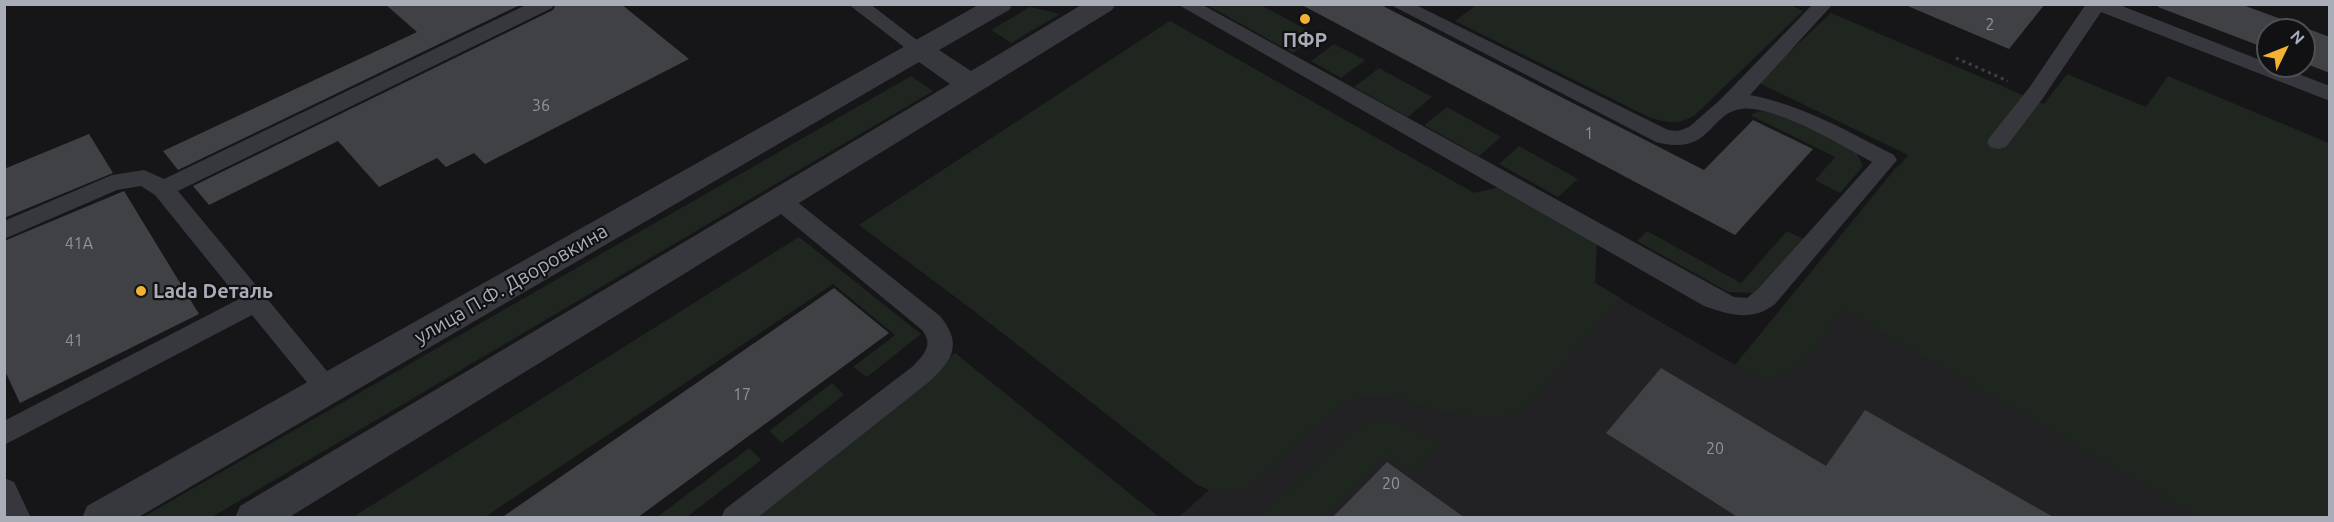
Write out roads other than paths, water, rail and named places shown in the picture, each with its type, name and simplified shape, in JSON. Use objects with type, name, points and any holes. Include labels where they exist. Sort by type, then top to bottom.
[{"type":"street","name":"улица П.Ф. Дворовкина","points":[[101,518],[1000,4]]},
{"type":"street","points":[[271,513],[778,199],[1103,4]]},
{"type":"street","points":[[920,50],[970,84]]},
{"type":"lane","points":[[163,189],[545,4]]},
{"type":"lane","points":[[857,4],[920,50]]},
{"type":"lane","points":[[1186,4],[1713,299],[1744,309],[1756,306],[1766,297],[1886,160],[1773,105],[1747,100],[1727,106]]},
{"type":"lane","points":[[1412,7],[1664,137],[1680,140],[1692,136],[1727,106],[1824,4]]},
{"type":"lane","points":[[1998,142],[2036,93],[2097,4],[2330,94]]},
{"type":"lane","points":[[4,231],[112,183],[144,178],[163,189],[327,389]]},
{"type":"lane","points":[[735,518],[921,374],[933,362],[942,346],[941,333],[931,323],[778,199]]},
{"type":"lane","points":[[4,434],[255,301]]},
{"type":"lane","points":[[4,490],[17,518]]},
{"type":"place","name":"ПФР","points":[[1305,19]]},
{"type":"place","name":"Lada Dеталь","points":[[141,291]]}]
